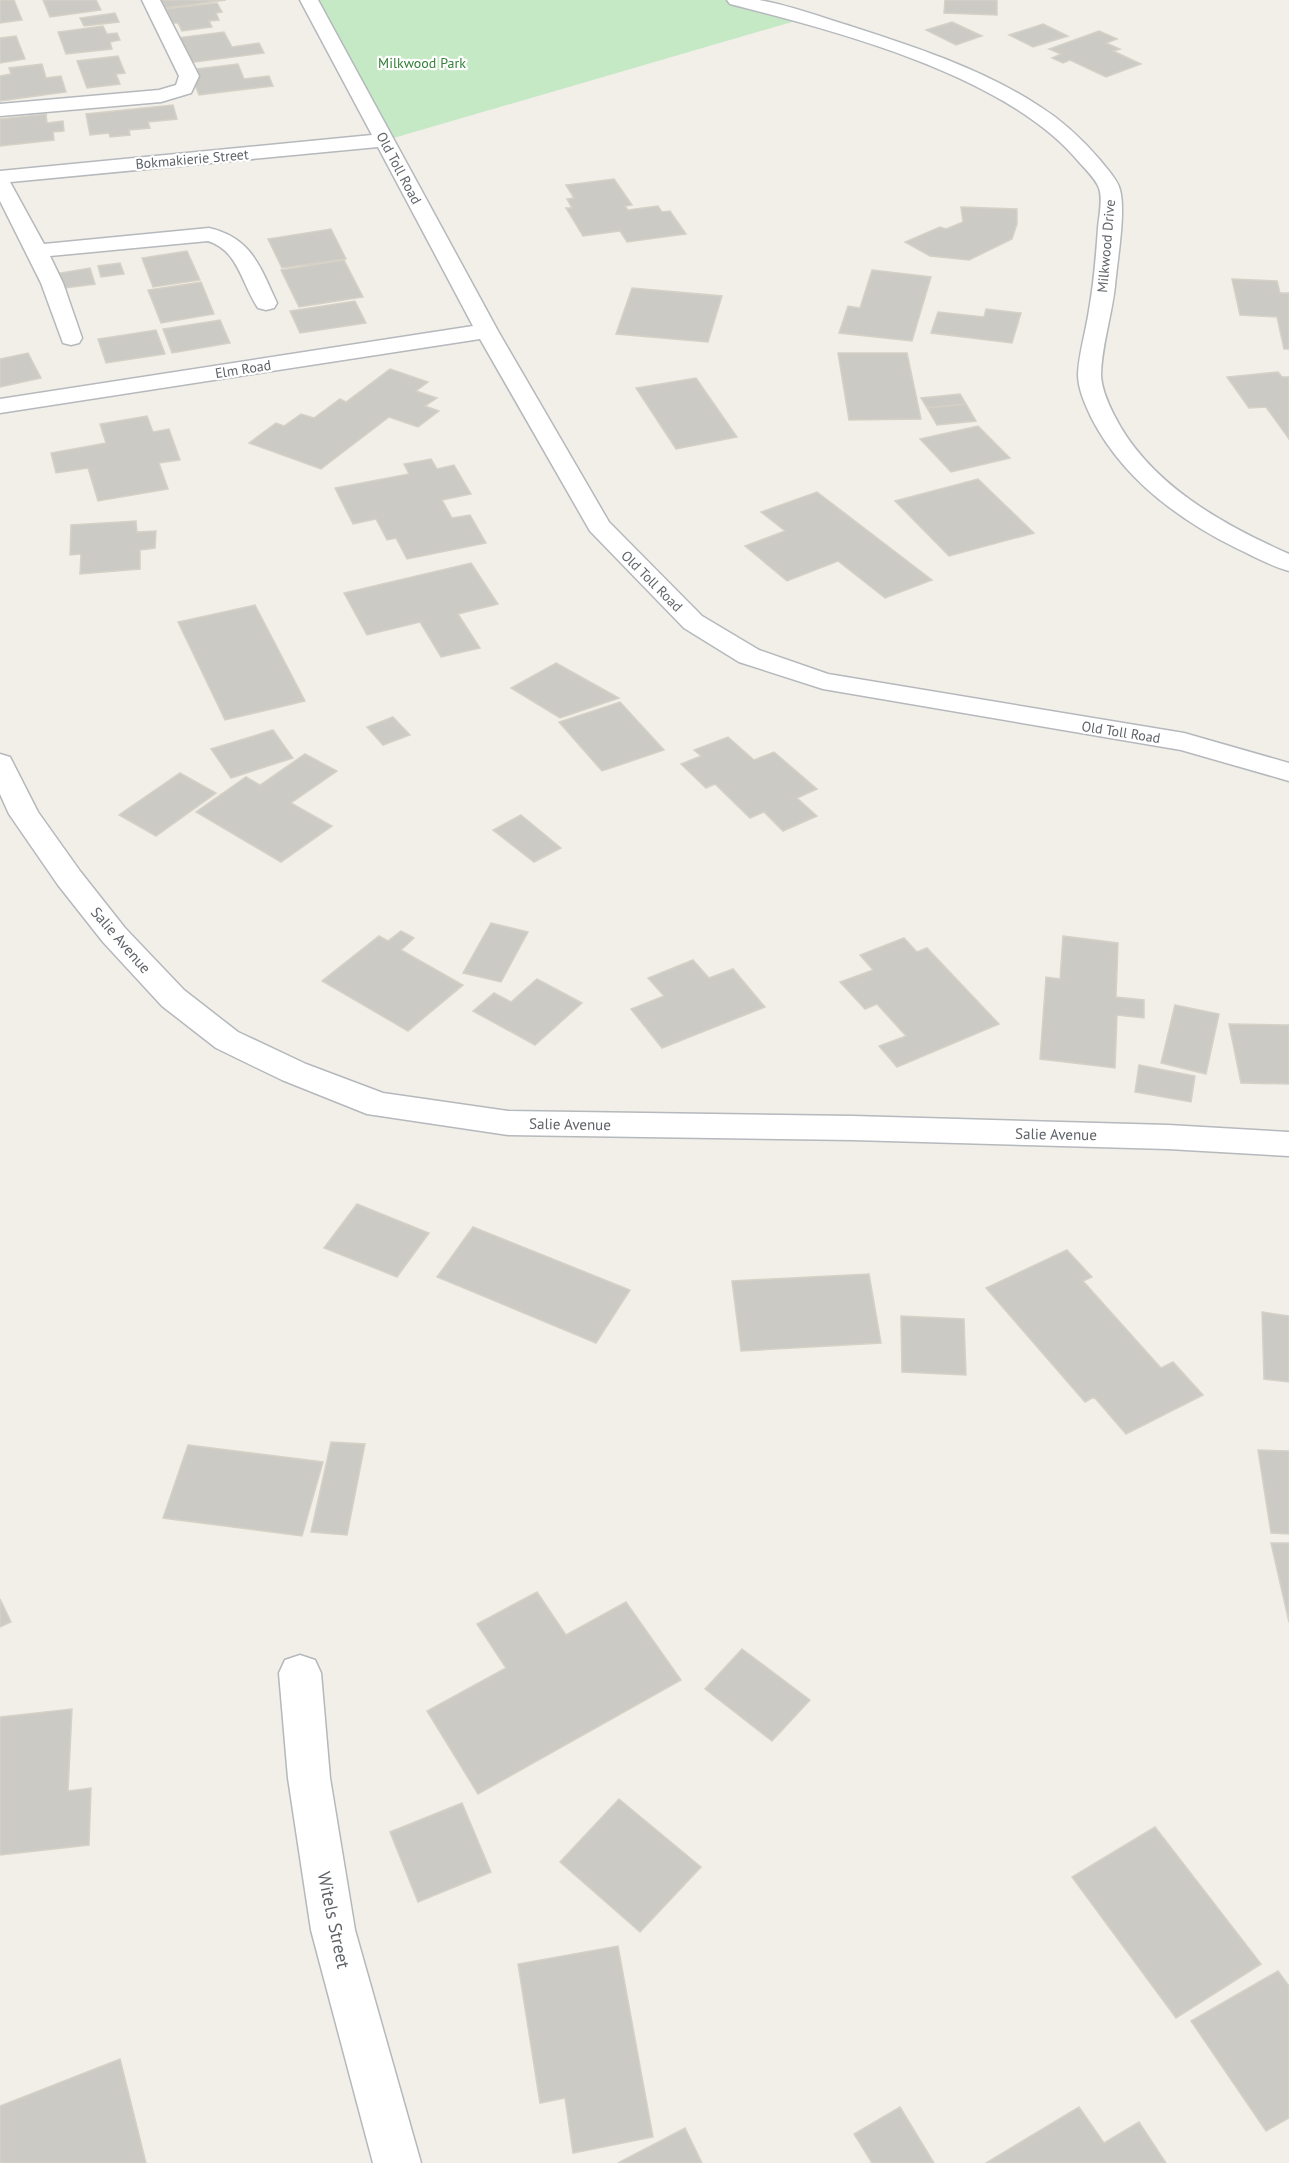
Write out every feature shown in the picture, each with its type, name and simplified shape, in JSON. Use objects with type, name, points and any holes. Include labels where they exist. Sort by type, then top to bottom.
[{"type":"street","points":[[0,110],[160,96],[184,89],[189,76],[151,0]]},
{"type":"street","name":"Old Toll Road","points":[[309,0],[487,331],[599,526],[693,622],[749,656],[823,681],[1184,742],[1289,772]]},
{"type":"street","name":"Milkwood Drive","points":[[735,0],[807,17],[902,49],[1024,104],[1061,128],[1090,158],[1110,191],[1103,291],[1089,379],[1101,414],[1124,453],[1156,485],[1198,518],[1289,563]]},
{"type":"street","points":[[807,17],[826,6]]},
{"type":"street","name":"Bokmakierie Street","points":[[0,177],[385,140]]},
{"type":"street","points":[[0,182],[37,250],[52,283],[71,338]]},
{"type":"street","points":[[37,250],[189,235],[216,235],[234,243],[266,303]]},
{"type":"street","name":"Elm Road","points":[[0,406],[487,331]]},
{"type":"street","name":"Salie Avenue","points":[[0,763],[24,814],[69,878],[114,935],[173,998],[227,1040],[294,1072],[379,1105],[508,1124],[853,1128],[1168,1137],[1289,1144]]},
{"type":"street","name":"Witels Street","points":[[300,1673],[309,1778],[333,1930],[397,2163]]},
{"type":"green space","name":"Milkwood Park","points":[[317,0],[724,0],[802,19],[390,139]]},
{"type":"building","points":[[0,0],[14,0],[22,20],[0,23]]},
{"type":"building","points":[[43,0],[96,0],[101,10],[50,17]]},
{"type":"building","points":[[161,0],[226,0],[165,8]]},
{"type":"building","points":[[945,0],[997,0],[997,15],[944,13]]},
{"type":"building","points":[[217,3],[222,12],[216,13],[219,20],[209,21],[212,27],[182,31],[178,23],[173,23],[166,9]]},
{"type":"building","points":[[115,13],[119,22],[84,26],[80,18]]},
{"type":"building","points":[[952,22],[982,36],[956,45],[926,30]]},
{"type":"building","points":[[1043,24],[1068,36],[1033,47],[1009,35]]},
{"type":"building","points":[[103,26],[107,34],[117,33],[120,40],[110,42],[112,49],[66,54],[58,32]]},
{"type":"building","points":[[1099,31],[1117,39],[1106,43],[1120,49],[1113,51],[1141,64],[1106,77],[1070,60],[1063,63],[1052,58],[1061,54],[1049,49]]},
{"type":"building","points":[[224,32],[232,47],[259,43],[264,53],[187,63],[176,38]]},
{"type":"building","points":[[16,36],[25,59],[0,63],[0,38]]},
{"type":"building","points":[[118,56],[125,73],[116,74],[120,84],[87,88],[77,61]]},
{"type":"building","points":[[42,64],[46,78],[61,76],[66,92],[0,101],[0,76],[11,74],[9,68]]},
{"type":"building","points":[[238,64],[244,79],[269,76],[273,86],[199,95],[189,70]]},
{"type":"building","points":[[173,105],[177,119],[148,122],[150,128],[129,130],[130,135],[110,137],[109,133],[90,135],[86,114]]},
{"type":"building","points":[[46,114],[47,123],[63,121],[64,131],[53,132],[54,140],[0,146],[0,119]]},
{"type":"building","points":[[614,179],[632,205],[625,206],[628,210],[658,206],[662,212],[670,211],[686,234],[627,242],[620,231],[583,236],[566,208],[572,208],[567,199],[574,198],[566,185]]},
{"type":"building","points":[[961,207],[1017,209],[1017,224],[1012,239],[969,260],[930,256],[905,242],[940,227],[946,229],[963,222]]},
{"type":"building","points":[[331,229],[346,259],[282,268],[268,239]]},
{"type":"building","points":[[187,251],[200,280],[153,287],[142,258]]},
{"type":"building","points":[[344,260],[363,297],[299,307],[281,270]]},
{"type":"building","points":[[120,263],[124,274],[101,277],[98,266]]},
{"type":"building","points":[[90,268],[95,284],[65,288],[60,273]]},
{"type":"building","points":[[872,270],[931,277],[912,341],[839,333],[848,306],[860,308]]},
{"type":"building","points":[[1232,279],[1277,281],[1280,293],[1289,293],[1289,349],[1284,349],[1277,317],[1240,315]]},
{"type":"building","points":[[201,282],[214,314],[161,323],[148,290]]},
{"type":"building","points":[[632,288],[722,296],[708,342],[616,334]]},
{"type":"building","points":[[355,301],[366,323],[300,333],[290,311]]},
{"type":"building","points":[[986,309],[1021,313],[1012,343],[931,333],[938,312],[984,317]]},
{"type":"building","points":[[220,320],[230,343],[172,353],[163,329]]},
{"type":"building","points":[[156,330],[165,354],[106,363],[98,339]]},
{"type":"building","points":[[28,353],[41,378],[0,387],[0,359]]},
{"type":"building","points":[[838,353],[907,353],[921,419],[849,420]]},
{"type":"building","points":[[390,369],[428,382],[416,391],[437,398],[425,406],[439,411],[418,427],[389,417],[321,469],[249,443],[276,423],[284,426],[301,414],[314,418],[340,399],[346,402]]},
{"type":"building","points":[[1278,372],[1282,377],[1289,377],[1289,439],[1266,407],[1249,408],[1227,377]]},
{"type":"building","points":[[696,378],[737,437],[676,449],[636,388]]},
{"type":"building","points":[[960,394],[966,404],[927,408],[921,398]]},
{"type":"building","points":[[966,404],[976,421],[937,425],[927,408]]},
{"type":"building","points":[[147,416],[153,432],[169,429],[180,460],[159,463],[168,489],[98,501],[88,468],[56,473],[51,453],[106,443],[100,424]]},
{"type":"building","points":[[978,426],[1010,458],[951,472],[920,439]]},
{"type":"building","points":[[431,459],[437,469],[454,465],[471,494],[442,500],[452,518],[470,515],[486,543],[407,559],[396,538],[387,540],[376,519],[353,524],[335,488],[409,474],[404,464]]},
{"type":"building","points":[[978,479],[1034,533],[949,556],[895,501]]},
{"type":"building","points":[[817,492],[932,580],[885,598],[838,561],[787,581],[745,546],[785,531],[761,512]]},
{"type":"building","points":[[136,521],[137,532],[156,531],[155,548],[140,550],[140,569],[80,574],[81,554],[70,555],[71,525]]},
{"type":"building","points":[[471,563],[498,604],[458,614],[480,648],[441,657],[420,622],[367,635],[344,593]]},
{"type":"building","points":[[255,605],[305,701],[225,720],[178,622]]},
{"type":"building","points":[[556,663],[619,698],[560,718],[511,688]]},
{"type":"building","points":[[620,702],[664,750],[602,771],[559,722]]},
{"type":"building","points":[[393,717],[410,735],[383,745],[367,727]]},
{"type":"building","points":[[273,730],[293,758],[231,778],[211,749]]},
{"type":"building","points":[[728,737],[754,760],[774,752],[817,789],[797,798],[817,816],[783,831],[764,812],[750,818],[715,784],[706,788],[681,764],[701,756],[694,750]]},
{"type":"building","points":[[305,754],[337,771],[291,803],[332,826],[281,862],[196,812],[246,777],[260,785]]},
{"type":"building","points":[[180,773],[216,793],[156,836],[119,815]]},
{"type":"building","points":[[521,815],[561,848],[534,862],[493,830]]},
{"type":"building","points":[[491,923],[528,932],[501,982],[463,973]]},
{"type":"building","points":[[401,931],[414,938],[401,950],[463,985],[408,1031],[322,981],[379,936],[388,941]]},
{"type":"building","points":[[1063,936],[1118,943],[1116,997],[1144,1000],[1144,1018],[1117,1015],[1115,1068],[1040,1059],[1046,977],[1060,979]]},
{"type":"building","points":[[904,938],[917,952],[927,948],[999,1024],[897,1067],[879,1046],[906,1036],[877,1004],[865,1009],[840,982],[873,970],[860,955]]},
{"type":"building","points":[[693,960],[709,978],[733,969],[765,1007],[662,1048],[631,1009],[664,996],[648,978]]},
{"type":"building","points":[[537,979],[582,1003],[535,1045],[473,1011],[494,993],[511,1002]]},
{"type":"building","points":[[1175,1005],[1219,1014],[1206,1074],[1161,1063]]},
{"type":"building","points":[[1229,1024],[1289,1025],[1289,1084],[1241,1083]]},
{"type":"building","points":[[1139,1065],[1195,1076],[1191,1102],[1135,1092]]},
{"type":"building","points":[[357,1204],[429,1233],[397,1277],[324,1248]]},
{"type":"building","points":[[473,1227],[630,1290],[596,1343],[437,1277]]},
{"type":"building","points":[[1067,1250],[1092,1277],[1083,1281],[1161,1368],[1173,1362],[1203,1395],[1126,1434],[1094,1397],[1085,1402],[986,1288]]},
{"type":"building","points":[[869,1274],[881,1343],[741,1351],[732,1281]]},
{"type":"building","points":[[1262,1312],[1289,1316],[1289,1382],[1264,1379]]},
{"type":"building","points":[[901,1316],[964,1319],[966,1375],[902,1372]]},
{"type":"building","points":[[331,1442],[365,1444],[347,1535],[311,1532]]},
{"type":"building","points":[[188,1445],[323,1462],[302,1536],[163,1518]]},
{"type":"building","points":[[1258,1450],[1289,1451],[1289,1534],[1271,1533]]},
{"type":"building","points":[[1271,1543],[1289,1543],[1289,1622]]},
{"type":"building","points":[[537,1592],[566,1635],[626,1602],[681,1680],[478,1794],[427,1711],[506,1668],[477,1624]]},
{"type":"building","points":[[0,1599],[11,1622],[0,1627]]},
{"type":"building","points":[[742,1649],[810,1700],[772,1741],[705,1689]]},
{"type":"building","points":[[72,1709],[68,1791],[91,1788],[89,1845],[0,1855],[0,1717]]},
{"type":"building","points":[[619,1799],[701,1867],[640,1932],[560,1862]]},
{"type":"building","points":[[462,1803],[491,1872],[418,1902],[390,1832]]},
{"type":"building","points":[[1155,1827],[1261,1964],[1176,2018],[1072,1877]]},
{"type":"building","points":[[618,1946],[653,2137],[573,2153],[565,2098],[540,2103],[518,1964]]},
{"type":"building","points":[[1278,1971],[1289,1986],[1289,2118],[1266,2131],[1191,2021]]},
{"type":"building","points":[[120,2059],[146,2163],[0,2163],[0,2106]]},
{"type":"building","points":[[900,2107],[934,2163],[872,2163],[854,2134]]},
{"type":"building","points":[[1079,2107],[1104,2143],[1139,2122],[1166,2163],[986,2163]]},
{"type":"building","points":[[685,2128],[702,2163],[618,2163]]}]
